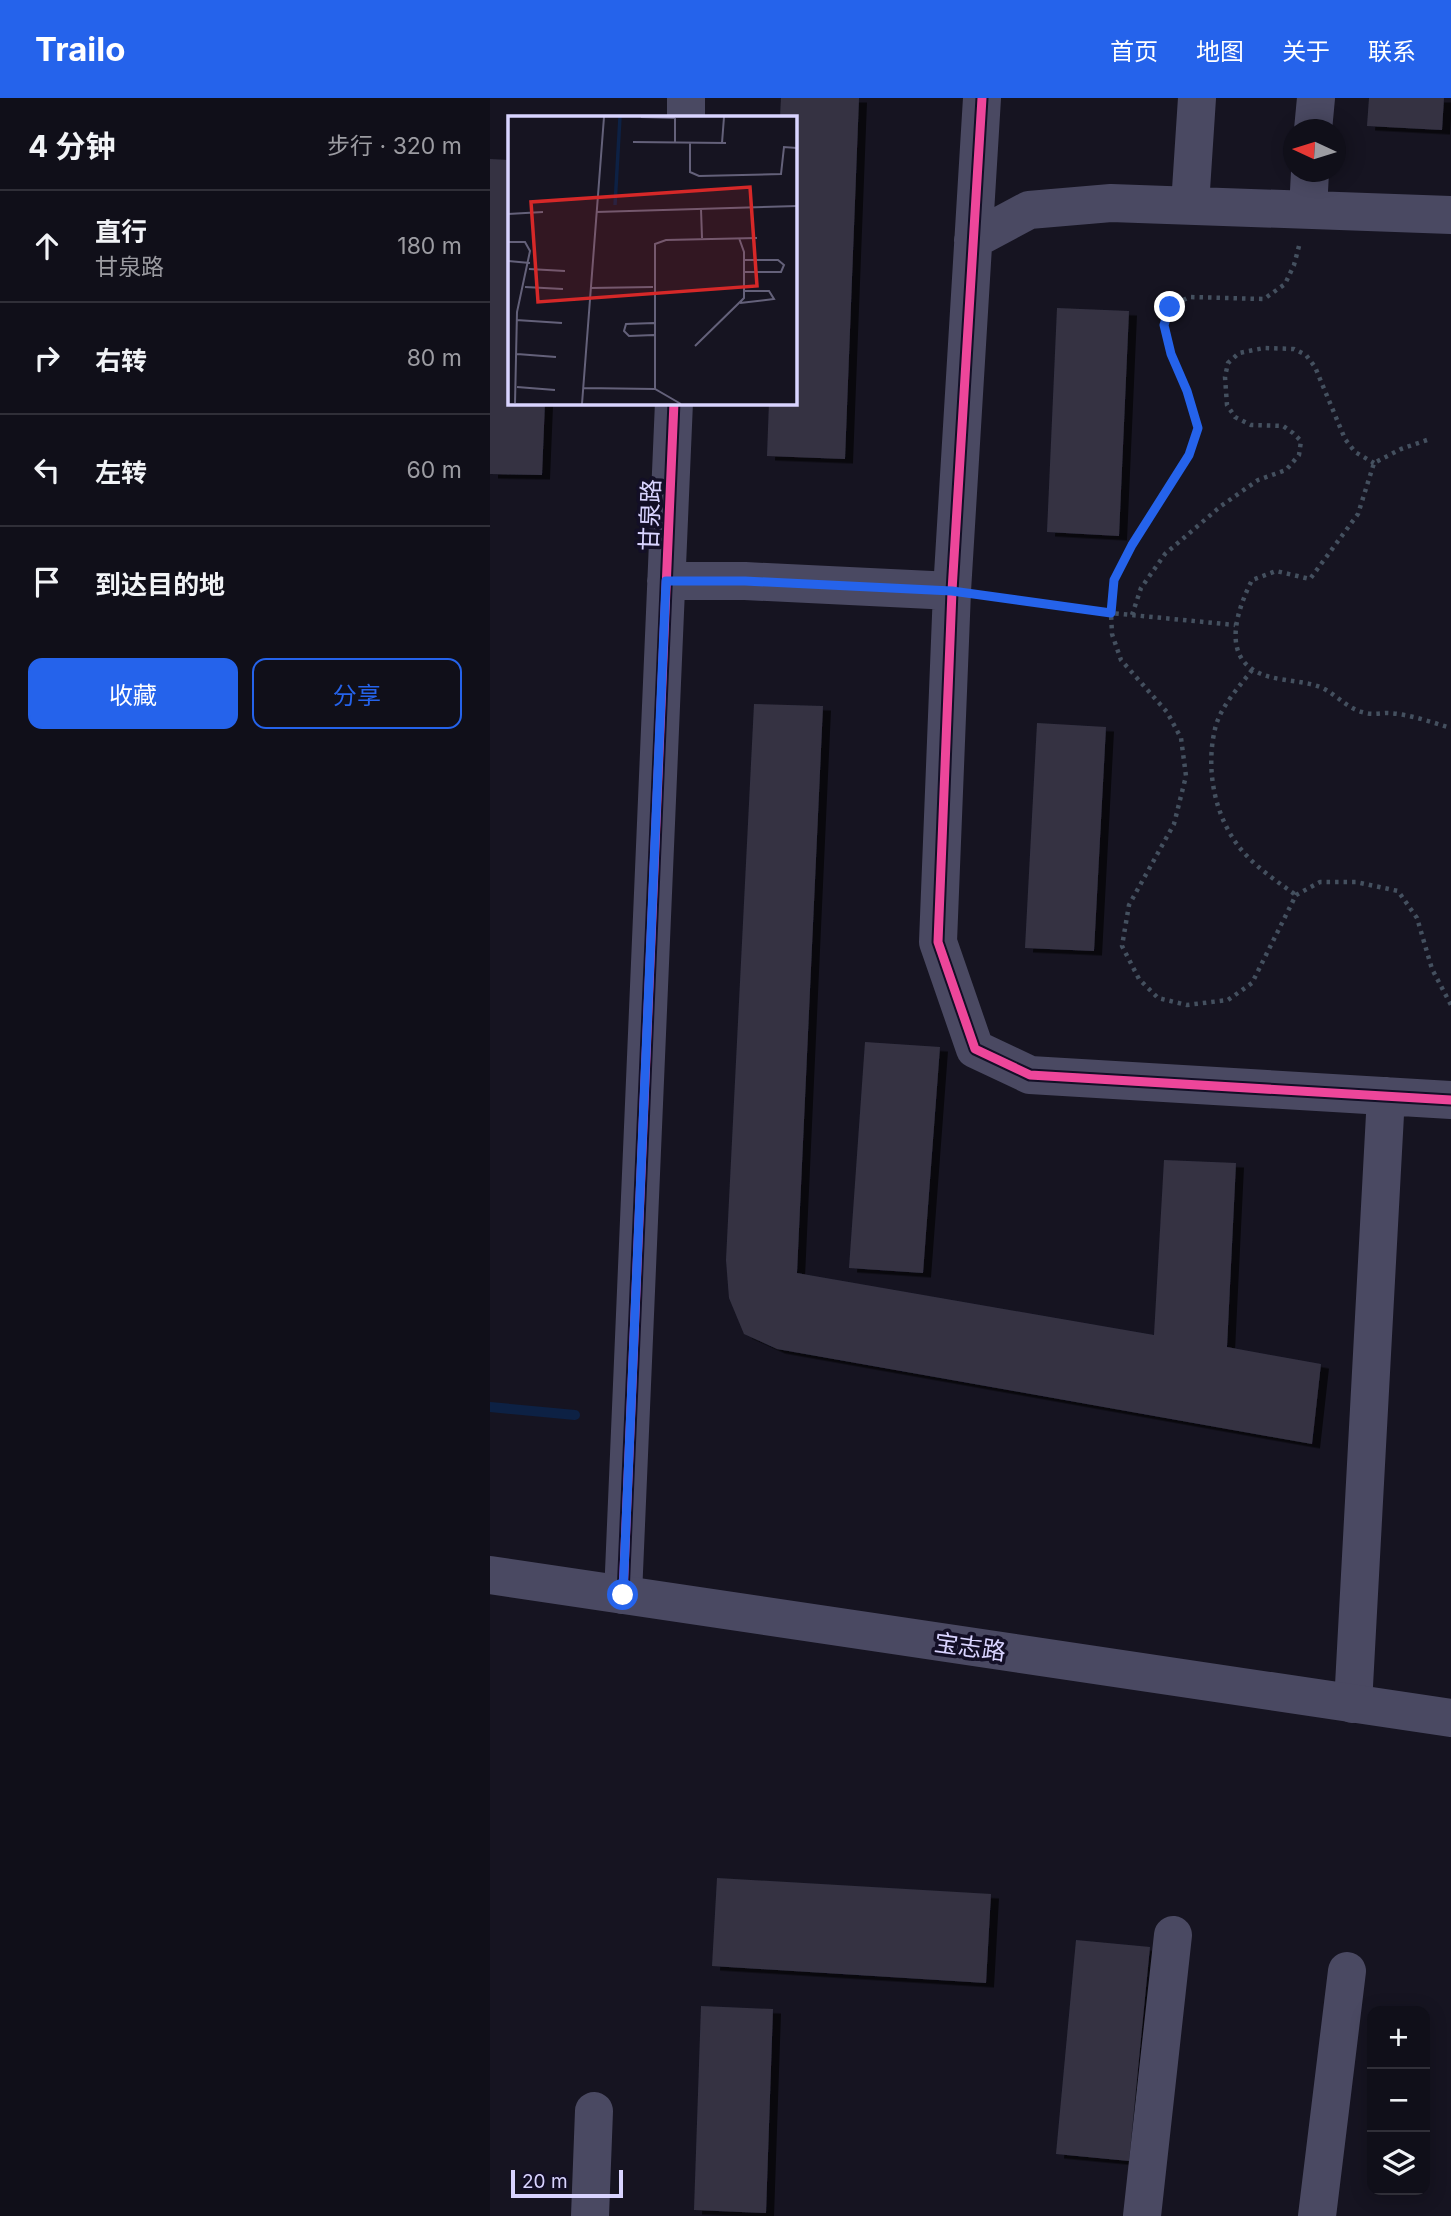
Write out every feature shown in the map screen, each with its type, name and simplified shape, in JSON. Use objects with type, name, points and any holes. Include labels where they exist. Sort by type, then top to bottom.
[{"type":"street","points":[[686,116],[687,98]]},
{"type":"street","points":[[982,98],[952,591],[938,942],[975,1049],[1030,1075],[1451,1100]]},
{"type":"street","points":[[1190,205],[1197,98]]},
{"type":"street","points":[[1314,119],[1316,98]]},
{"type":"street","points":[[1308,210],[1309,182]]},
{"type":"street","points":[[973,240],[1029,210],[1111,203],[1451,215]]},
{"type":"street","name":"甘泉路","points":[[623,1595],[674,404]]},
{"type":"street","points":[[666,581],[745,581],[952,591]]},
{"type":"street","points":[[1353,1703],[1386,1096]]},
{"type":"street","name":"宝志路","points":[[490,1576],[1451,1718]]},
{"type":"street","points":[[1142,2216],[1173,1935]]},
{"type":"street","points":[[1317,2216],[1347,1971]]},
{"type":"street","points":[[590,2216],[594,2110]]},
{"type":"path","points":[[1308,210],[1294,265],[1284,284],[1264,299],[1189,297],[1170,307],[1164,325],[1171,354],[1187,391],[1198,428],[1189,455],[1132,545],[1114,580],[1112,634],[1121,660],[1167,712],[1181,738],[1186,776],[1174,824],[1129,905],[1122,946],[1139,979],[1158,998],[1187,1005],[1228,1000],[1252,983],[1296,895],[1320,882],[1356,882],[1398,891],[1417,918],[1432,969],[1451,1005]]},
{"type":"path","points":[[1132,615],[1141,587],[1165,554],[1221,506],[1258,480],[1286,470],[1299,455],[1301,441],[1283,426],[1251,425],[1236,417],[1227,405],[1227,363],[1239,353],[1264,348],[1294,349],[1306,355],[1315,367],[1345,439],[1355,452],[1374,463]]},
{"type":"path","points":[[1427,440],[1374,463],[1358,514],[1310,579],[1276,571],[1252,580],[1241,603],[1235,625],[1239,656],[1252,670],[1323,688],[1347,706],[1368,714],[1388,713],[1420,718],[1451,728]]},
{"type":"path","points":[[952,591],[1111,613],[1235,625]]},
{"type":"path","points":[[1252,670],[1232,695],[1215,727],[1210,771],[1222,820],[1245,854],[1296,895]]},
{"type":"building","points":[[781,98],[859,98],[845,459],[767,456],[769,404],[796,404],[796,116],[780,116]]},
{"type":"building","points":[[1369,98],[1444,98],[1442,130],[1367,126]]},
{"type":"building","points":[[490,159],[508,160],[508,404],[545,404],[542,475],[490,474]]},
{"type":"building","points":[[1057,308],[1129,311],[1119,536],[1047,532]]},
{"type":"building","points":[[754,704],[823,706],[797,1273],[1154,1335],[1164,1160],[1236,1163],[1227,1347],[1321,1364],[1312,1444],[777,1349],[744,1334],[729,1298],[726,1260]]},
{"type":"building","points":[[1037,723],[1106,727],[1094,951],[1025,948]]},
{"type":"building","points":[[865,1042],[940,1047],[923,1273],[849,1268]]},
{"type":"building","points":[[717,1878],[991,1894],[986,1983],[712,1966]]},
{"type":"building","points":[[1076,1940],[1150,1947],[1129,2161],[1056,2154]]},
{"type":"building","points":[[701,2006],[773,2009],[766,2213],[694,2210]]},
{"type":"waterway","points":[[490,1407],[575,1415]]},
{"type":"cycle path","points":[[982,98],[952,591],[938,942],[975,1049],[1030,1075],[1451,1100]]},
{"type":"cycle path","points":[[623,1595],[674,404]]},
{"type":"route","points":[[623,1595],[666,581],[745,581],[952,591],[1111,613],[1114,580],[1132,545],[1189,455],[1198,428],[1187,391],[1171,354],[1164,325],[1170,307]]}]
